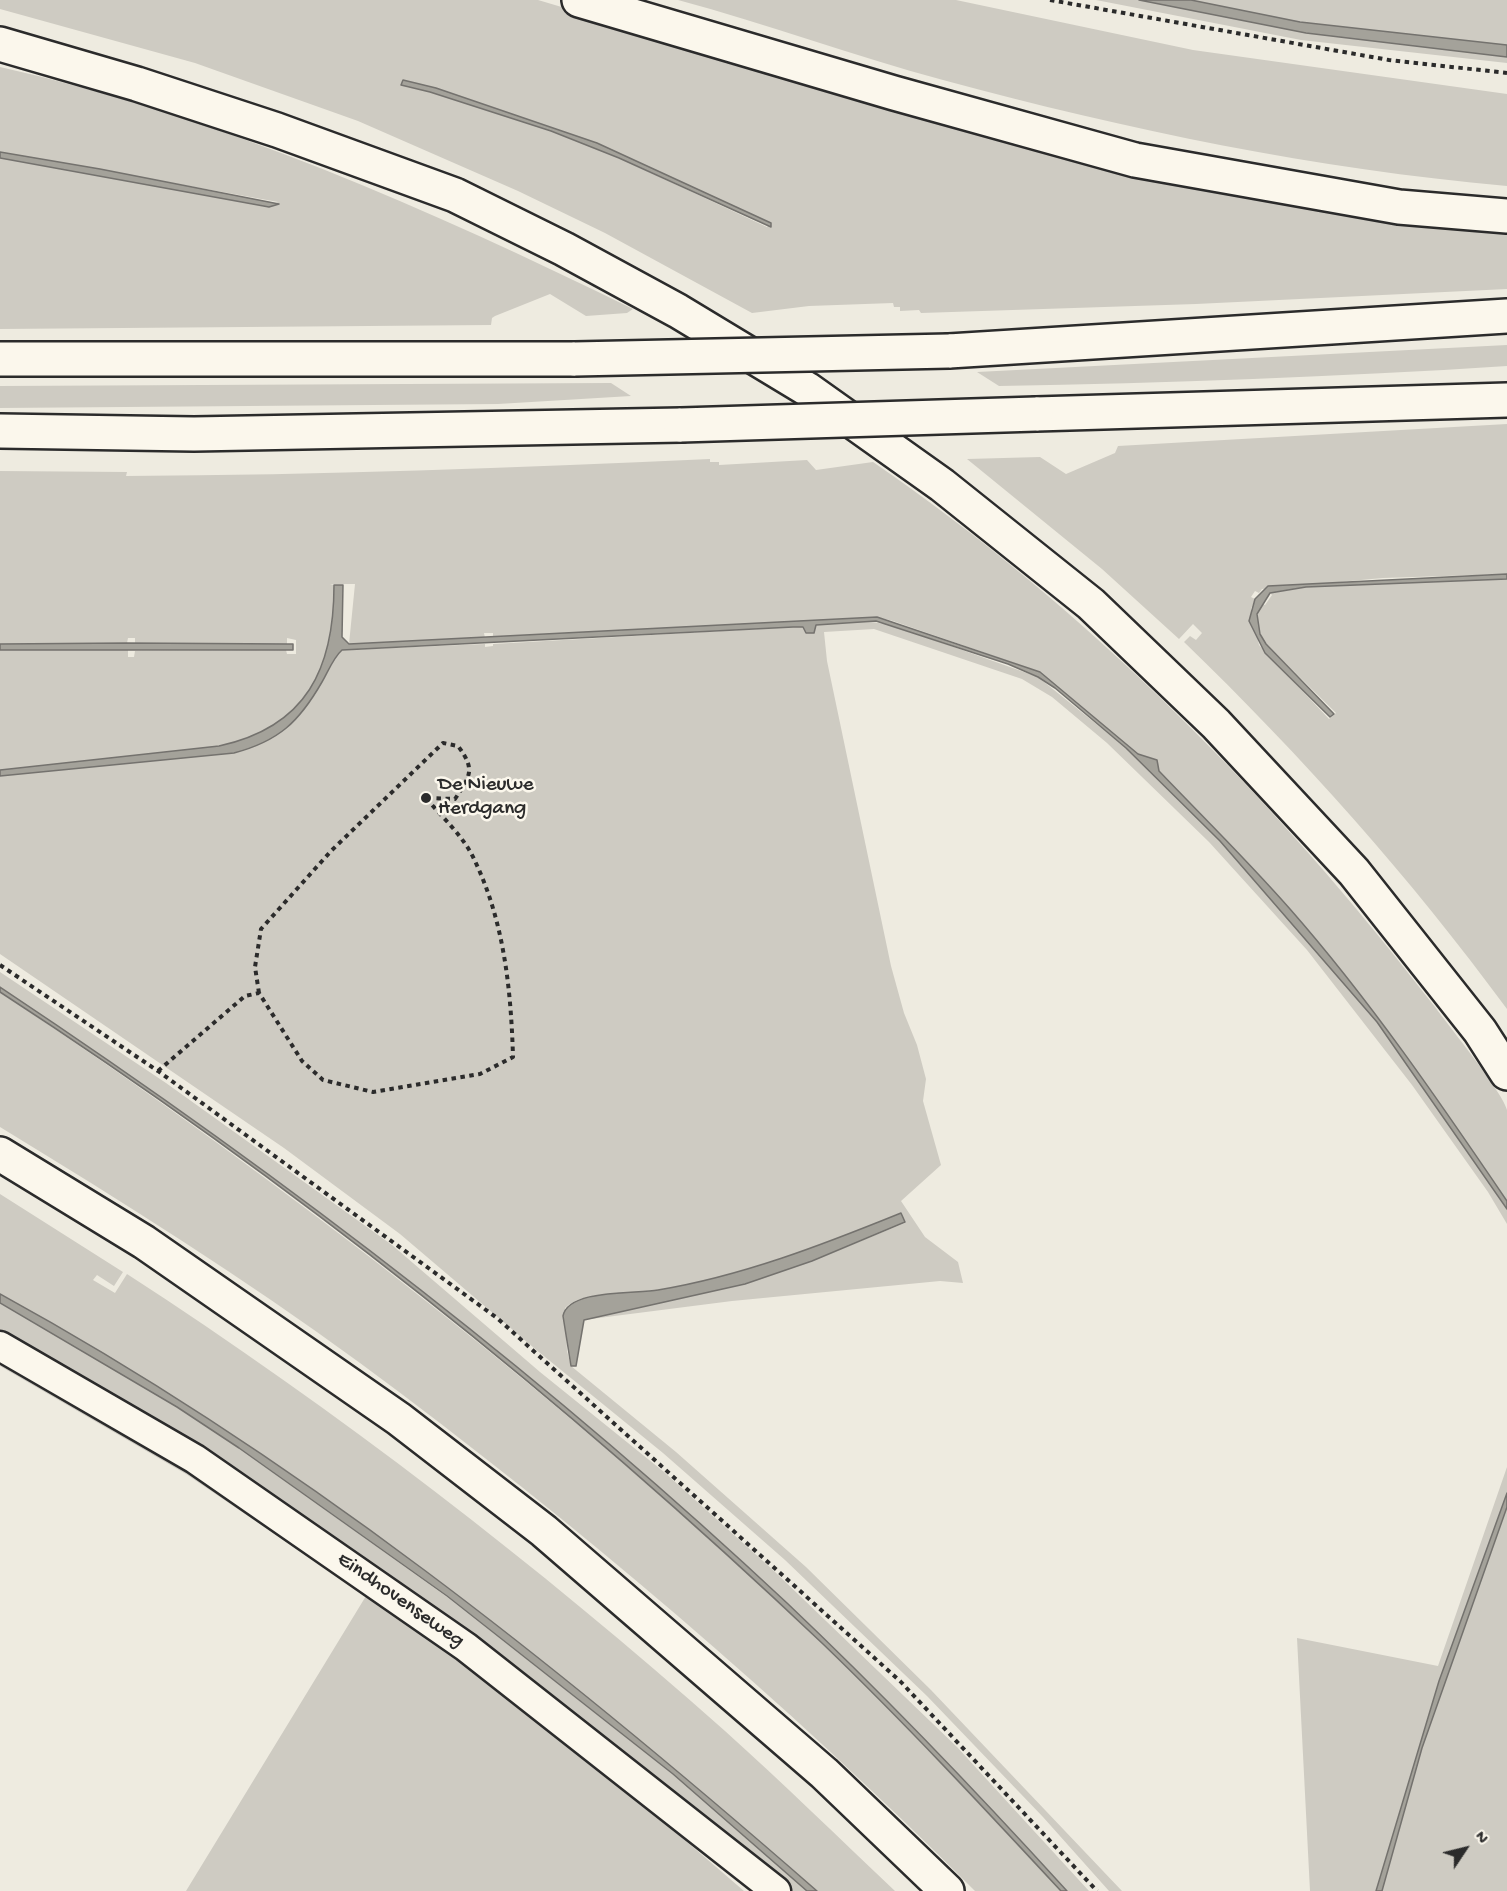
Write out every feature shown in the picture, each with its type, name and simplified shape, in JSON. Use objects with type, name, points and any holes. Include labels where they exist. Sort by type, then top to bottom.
[{"type":"highway","points":[[579,0],[894,93],[1135,160],[1399,207],[1507,216]]},
{"type":"highway","points":[[0,44],[136,84],[277,130],[455,195],[668,306],[807,388],[942,485],[1090,604],[1216,724],[1354,872],[1480,1031],[1507,1073]]},
{"type":"highway","points":[[0,359],[575,359],[949,351],[1507,316]]},
{"type":"highway","points":[[0,431],[194,434],[681,425],[1507,399]]},
{"type":"highway","points":[[0,1154],[174,1263],[399,1419],[535,1524],[824,1773],[947,1891]]},
{"type":"street","name":"Eindhovenseweg","points":[[0,1346],[195,1459],[447,1634],[776,1891]]},
{"type":"path","points":[[1050,0],[1389,60],[1507,73]]},
{"type":"path","points":[[443,743],[458,746],[469,760],[470,776],[455,800],[426,798],[474,858],[490,901],[499,930],[511,994],[513,1057],[480,1074],[374,1092],[323,1080],[302,1061],[259,993],[255,967],[261,929],[331,851],[412,770],[443,743]]},
{"type":"path","points":[[0,964],[158,1071],[497,1318],[900,1681],[1097,1891]]},
{"type":"path","points":[[158,1071],[245,996],[259,993]]},
{"type":"shaded area","points":[[0,0],[538,0],[781,72],[1507,225],[1507,289],[1196,304],[921,313],[919,310],[900,311],[900,307],[894,307],[893,303],[809,306],[752,313],[605,233],[518,191],[358,121],[195,63],[0,9]],"holes":[[[401,85],[436,88],[597,143],[771,223],[767,227],[619,158],[551,131],[430,92]]]},
{"type":"shaded area","points":[[678,0],[956,0],[1193,50],[1507,94],[1507,186],[1436,179],[1293,158],[1152,131],[943,80]]},
{"type":"shaded area","points":[[1096,0],[1139,0],[1306,33],[1507,57],[1507,63],[1301,40]]},
{"type":"shaded area","points":[[1139,0],[1191,0],[1300,22],[1507,45],[1507,57],[1306,33]]},
{"type":"shaded area","points":[[1191,0],[1507,0],[1507,45],[1300,22]]},
{"type":"shaded area","points":[[0,67],[164,112],[323,169],[479,236],[633,309],[627,313],[586,316],[550,294],[495,316],[492,318],[491,325],[0,329],[0,158],[269,207],[278,202],[0,152]]},
{"type":"shaded area","points":[[403,80],[436,88],[597,143],[771,223],[771,227],[619,158],[551,131],[430,92],[401,85]]},
{"type":"shaded area","points":[[0,152],[279,204],[269,207],[0,158]]},
{"type":"shaded area","points":[[1507,345],[1507,366],[1380,373],[999,386],[977,372]]},
{"type":"shaded area","points":[[611,383],[631,396],[498,404],[0,408],[0,386]]},
{"type":"shaded area","points":[[1507,424],[1507,574],[1383,578],[1262,589],[1259,593],[1255,591],[1251,597],[1255,599],[1251,609],[1259,645],[1329,719],[1336,713],[1266,644],[1261,634],[1257,619],[1259,609],[1272,595],[1270,593],[1306,587],[1507,579],[1507,1009],[1432,912],[1353,819],[1271,729],[1184,642],[1190,636],[1196,640],[1202,633],[1193,624],[1179,639],[1102,569],[967,459],[1040,457],[1066,474],[1115,453],[1118,446]]},
{"type":"shaded area","points":[[710,459],[710,462],[719,462],[719,465],[807,460],[816,470],[873,462],[953,519],[1030,580],[1104,645],[1175,712],[1310,855],[1374,930],[1486,1075],[1507,1110],[1507,1201],[1430,1089],[1348,979],[1274,891],[1159,771],[1157,760],[1138,754],[1040,672],[893,621],[877,617],[493,637],[493,633],[484,633],[485,638],[349,644],[355,584],[330,584],[334,585],[333,615],[321,667],[310,690],[294,709],[274,724],[249,737],[219,746],[0,770],[0,650],[128,650],[128,657],[134,657],[135,651],[286,650],[287,654],[296,654],[296,640],[287,638],[287,644],[135,643],[135,638],[128,638],[127,643],[0,644],[0,471],[127,472],[126,476],[272,474]]},
{"type":"shaded area","points":[[1507,574],[1507,579],[1306,587],[1270,593],[1257,614],[1260,634],[1266,644],[1334,714],[1330,717],[1265,653],[1249,621],[1255,599],[1268,586]]},
{"type":"shaded area","points":[[334,585],[343,585],[342,637],[349,644],[877,617],[1040,672],[1138,754],[1157,760],[1159,771],[1290,909],[1348,979],[1403,1052],[1507,1201],[1507,1209],[1377,1022],[1220,841],[1126,748],[1055,688],[1038,677],[1008,664],[876,621],[816,625],[814,633],[806,633],[803,627],[793,627],[342,650],[296,719],[276,736],[250,748],[234,753],[0,776],[0,770],[219,746],[249,737],[274,724],[294,709],[310,690],[321,667],[333,615]]},
{"type":"shaded area","points":[[865,621],[892,625],[1038,677],[1126,748],[1220,841],[1377,1022],[1507,1209],[1507,1224],[1488,1192],[1412,1085],[1307,950],[1209,842],[1107,743],[1052,697],[1022,679],[874,629],[824,632],[827,661],[891,966],[926,1079],[923,1101],[941,1165],[901,1201],[925,1237],[958,1262],[963,1283],[940,1281],[732,1301],[583,1320],[745,1284],[812,1261],[905,1223],[900,1213],[841,1237],[750,1269],[657,1290],[595,1295],[573,1302],[565,1308],[567,1351],[571,1366],[676,1452],[806,1567],[931,1690],[1122,1891],[1109,1891],[1043,1817],[927,1696],[785,1560],[663,1453],[534,1348],[400,1234],[284,1148],[0,954],[0,776],[234,753],[250,748],[275,735],[295,718],[342,650],[485,644],[485,647],[493,646],[493,644],[793,627],[803,627],[807,633],[813,633],[816,625]]},
{"type":"shaded area","points":[[0,644],[293,644],[293,650],[0,650]]},
{"type":"shaded area","points":[[0,972],[166,1083],[392,1245],[540,1372],[664,1472],[773,1570],[957,1747],[1089,1891],[1067,1891],[930,1744],[859,1673],[787,1603],[601,1436],[407,1278],[307,1203],[206,1129],[0,987]]},
{"type":"shaded area","points":[[0,987],[206,1129],[307,1203],[406,1278],[600,1436],[787,1603],[859,1673],[930,1744],[1067,1891],[1061,1891],[854,1674],[629,1467],[426,1299],[323,1219],[109,1065],[0,992]]},
{"type":"shaded area","points":[[0,992],[216,1142],[321,1220],[425,1300],[628,1467],[854,1674],[1061,1891],[975,1891],[903,1820],[754,1682],[600,1550],[441,1424],[360,1363],[228,1271],[0,1127]]},
{"type":"shaded area","points":[[0,1194],[123,1272],[114,1286],[97,1275],[93,1280],[115,1293],[127,1274],[283,1380],[435,1491],[582,1608],[654,1669],[747,1751],[895,1891],[817,1891],[624,1727],[424,1570],[217,1424],[110,1357],[0,1294]]},
{"type":"shaded area","points":[[901,1213],[905,1222],[812,1261],[745,1284],[584,1320],[576,1366],[571,1366],[563,1316],[568,1307],[577,1301],[603,1294],[658,1290],[720,1277],[812,1248]]},
{"type":"shaded area","points":[[0,1294],[110,1357],[217,1424],[424,1570],[624,1727],[817,1891],[807,1891],[673,1774],[447,1596],[239,1448],[177,1407],[0,1303]]},
{"type":"shaded area","points":[[0,1303],[177,1407],[239,1448],[447,1597],[673,1774],[807,1891],[772,1891],[576,1721],[0,1335]]},
{"type":"shaded area","points":[[0,1353],[202,1473],[565,1737],[744,1891],[186,1891],[366,1596],[186,1474],[0,1366]]},
{"type":"shaded area","points":[[1507,1467],[1507,1493],[1439,1681],[1376,1891],[1310,1891],[1297,1638],[1438,1666]]},
{"type":"shaded area","points":[[1507,1493],[1507,1507],[1422,1748],[1382,1891],[1376,1891],[1439,1681]]},
{"type":"shaded area","points":[[1507,1507],[1507,1891],[1382,1891],[1422,1748]]},
{"type":"place","name":"De Nieuwe Herdgang","points":[[426,798]]}]
